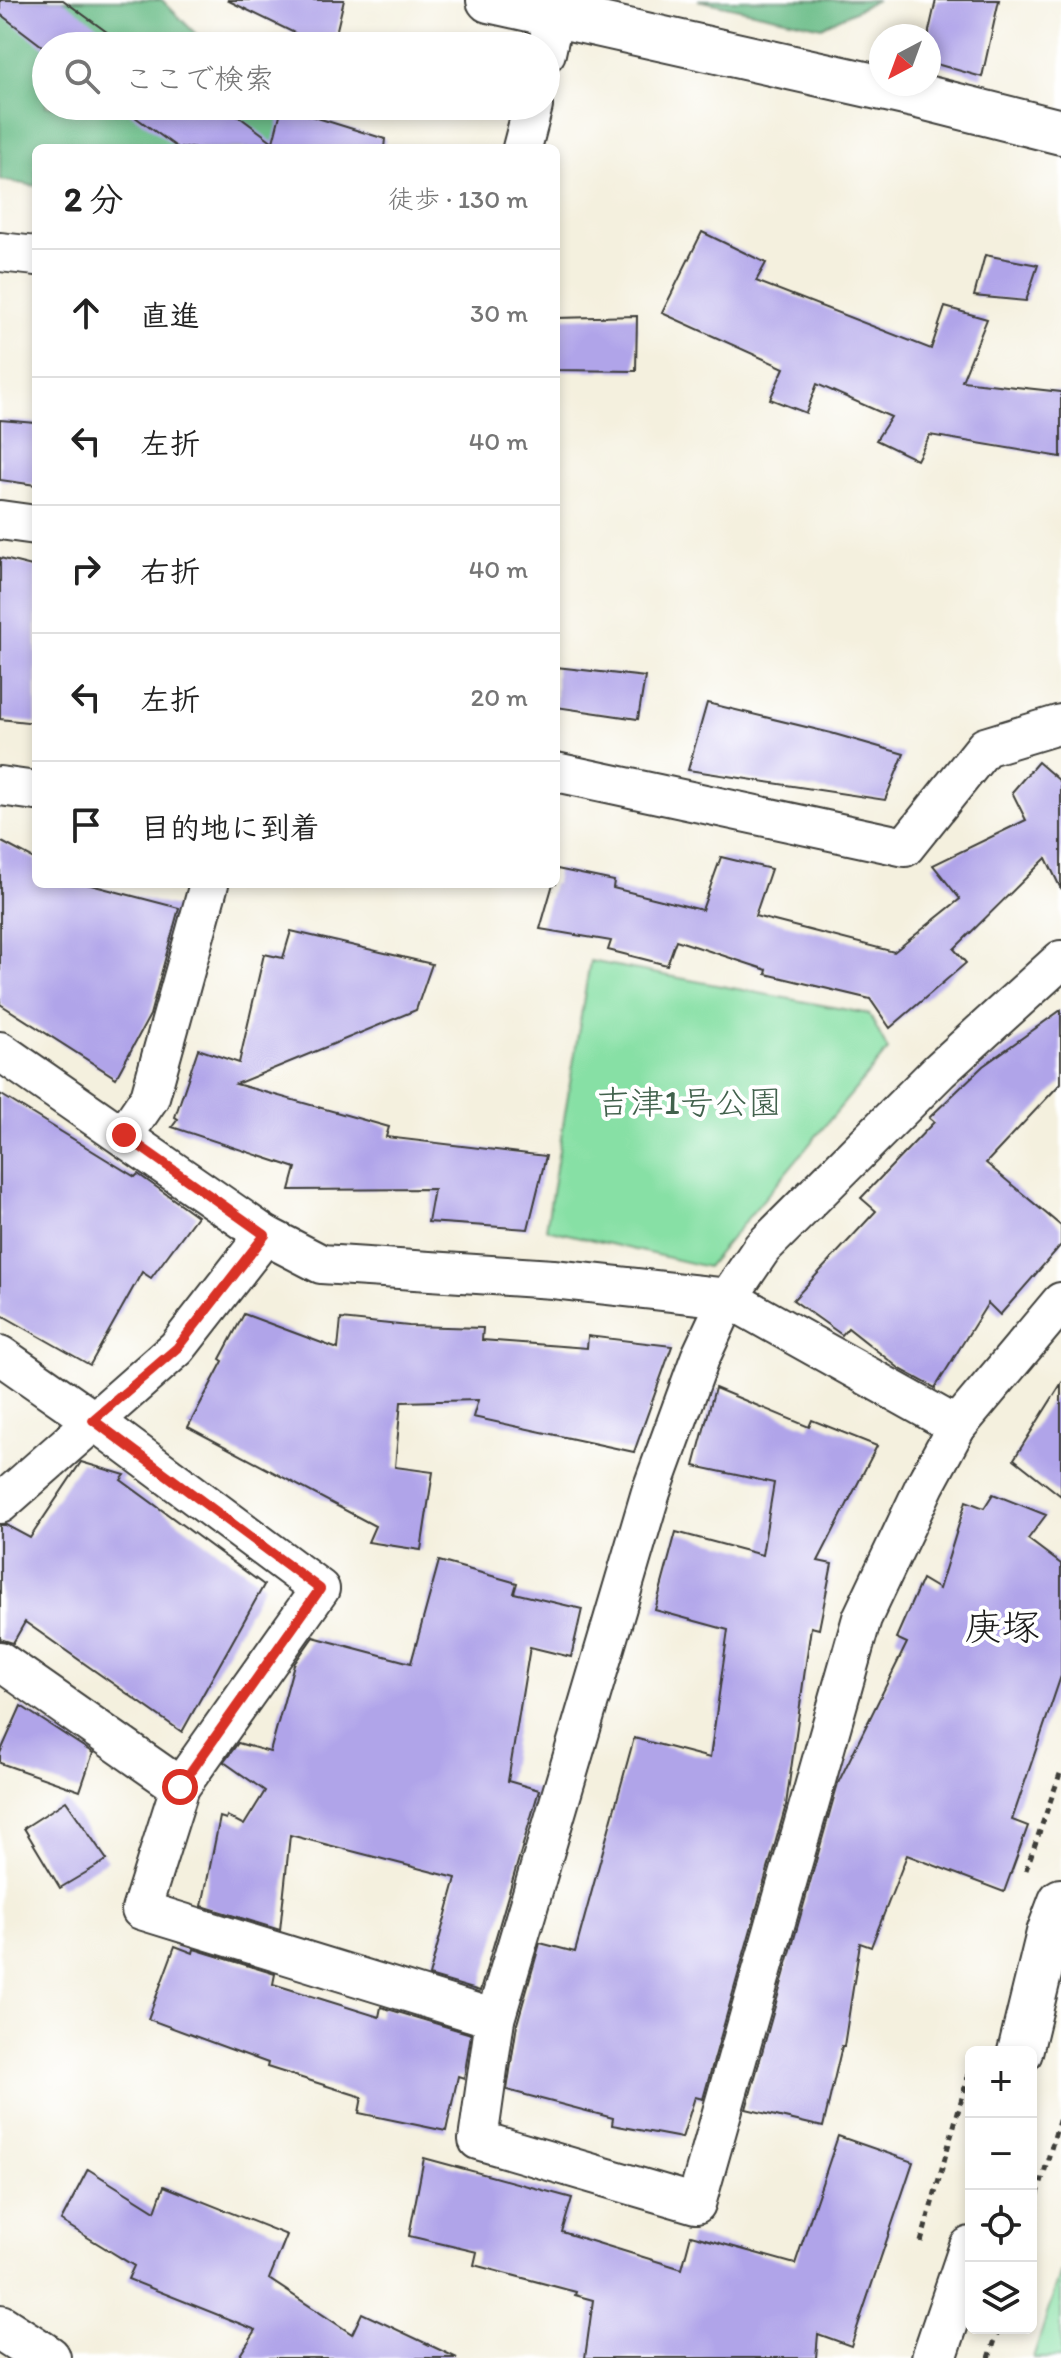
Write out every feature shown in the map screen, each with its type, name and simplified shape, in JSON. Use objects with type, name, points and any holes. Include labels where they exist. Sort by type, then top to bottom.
[{"type":"street","points":[[489,0],[546,32]]},
{"type":"street","points":[[560,36],[914,95],[1061,132]]},
{"type":"street","points":[[523,144],[529,120]]},
{"type":"street","points":[[0,252],[32,256]]},
{"type":"street","points":[[0,520],[32,524]]},
{"type":"street","points":[[560,773],[905,847],[985,747],[1061,724]]},
{"type":"street","points":[[0,786],[32,790]]},
{"type":"street","points":[[124,1135],[150,1097],[208,888]]},
{"type":"street","points":[[1061,960],[939,1071],[762,1248],[728,1298],[700,1358],[651,1492],[495,2019],[478,2140],[696,2204],[862,1618],[925,1485],[957,1426],[1061,1302]]},
{"type":"street","points":[[0,1051],[265,1235],[321,1264],[553,1279],[728,1298],[957,1426]]},
{"type":"street","points":[[0,1504],[177,1348],[265,1235]]},
{"type":"street","points":[[0,1355],[93,1420],[320,1589],[180,1787],[141,1910],[495,2019]]},
{"type":"street","points":[[0,1661],[180,1787]]},
{"type":"street","points":[[1021,2046],[1049,1933],[1061,1901]]},
{"type":"street","points":[[934,2358],[967,2262]]},
{"type":"street","points":[[0,2327],[48,2358]]},
{"type":"path","points":[[917,2256],[965,2087]]},
{"type":"path","points":[[1037,2197],[1061,2114]]},
{"type":"path","points":[[989,2358],[997,2334]]},
{"type":"green space","points":[[0,0],[162,0],[194,32],[32,32],[32,120],[282,120],[306,144],[32,144],[32,185],[0,180]]},
{"type":"green space","points":[[698,0],[877,0],[822,27]]},
{"type":"green space","name":"吉津1号公園","points":[[590,961],[869,1014],[888,1050],[707,1267],[546,1229]]},
{"type":"green space","points":[[1061,2271],[1061,2358],[1033,2358]]},
{"type":"building","points":[[0,0],[63,0],[107,32],[32,32],[32,38],[0,14]]},
{"type":"building","points":[[227,0],[344,0],[336,32],[292,32]]},
{"type":"building","points":[[936,0],[999,0],[982,77],[941,65],[941,24],[931,24]]},
{"type":"building","points":[[139,120],[244,120],[273,142],[279,120],[324,120],[385,139],[384,144],[172,144]]},
{"type":"building","points":[[702,232],[766,263],[756,281],[931,349],[945,307],[987,319],[962,381],[1061,392],[1061,457],[930,435],[917,460],[876,440],[891,417],[817,384],[806,413],[770,399],[784,368],[662,313]]},
{"type":"building","points":[[985,255],[1038,265],[1026,301],[974,296]]},
{"type":"building","points":[[637,316],[636,371],[560,370],[560,318]]},
{"type":"building","points":[[0,420],[32,423],[32,484],[0,480]]},
{"type":"building","points":[[0,558],[32,566],[32,723],[0,719]]},
{"type":"building","points":[[560,667],[645,677],[638,719],[560,708]]},
{"type":"building","points":[[707,703],[904,754],[885,800],[688,770]]},
{"type":"building","points":[[1038,762],[1061,782],[1061,889],[1046,858],[954,949],[966,963],[890,1028],[870,999],[766,974],[767,970],[676,940],[667,965],[608,950],[611,941],[540,929],[552,888],[560,888],[560,870],[614,881],[613,888],[702,910],[721,857],[771,869],[755,916],[894,952],[960,899],[933,865],[1026,820],[1012,792]]},
{"type":"building","points":[[0,841],[32,858],[32,888],[102,888],[179,908],[150,1015],[116,1078],[0,1004]]},
{"type":"building","points":[[291,931],[432,964],[416,1010],[236,1084],[389,1127],[386,1137],[546,1156],[528,1229],[428,1222],[434,1189],[290,1190],[296,1168],[172,1127],[178,1119],[175,1117],[198,1049],[239,1063],[264,954],[283,958]]},
{"type":"building","points":[[1061,1010],[1061,1083],[986,1163],[1061,1226],[1061,1245],[1000,1315],[988,1303],[935,1388],[900,1369],[848,1328],[842,1335],[793,1300],[876,1211],[861,1198],[934,1122],[929,1118],[983,1066]]},
{"type":"building","points":[[0,1094],[135,1177],[138,1174],[197,1216],[151,1278],[142,1272],[90,1365],[0,1314]]},
{"type":"building","points":[[244,1314],[338,1349],[341,1319],[409,1326],[483,1328],[482,1340],[587,1348],[588,1336],[672,1346],[634,1452],[473,1417],[478,1400],[401,1402],[395,1467],[433,1472],[421,1550],[368,1542],[375,1526],[188,1427]]},
{"type":"building","points":[[1061,1384],[1061,1496],[1014,1459]]},
{"type":"building","points":[[715,1388],[809,1427],[812,1420],[877,1446],[818,1561],[832,1564],[819,1629],[811,1627],[786,1805],[703,2099],[695,2097],[682,2138],[612,2125],[613,2118],[507,2090],[517,2024],[540,1943],[575,1952],[634,1738],[710,1758],[728,1630],[655,1610],[676,1532],[762,1555],[774,1483],[694,1466]]},
{"type":"building","points":[[81,1462],[125,1475],[121,1480],[264,1585],[182,1732],[25,1622],[13,1643],[0,1639],[0,1525],[30,1538]]},
{"type":"building","points":[[993,1494],[1046,1515],[1028,1539],[1061,1564],[1061,1676],[1012,1820],[1028,1826],[1004,1892],[907,1855],[871,1947],[860,1943],[844,2046],[823,2127],[746,2109],[838,1783],[907,1643],[896,1638],[922,1579],[939,1589],[966,1501],[984,1508]]},
{"type":"building","points":[[439,1561],[517,1583],[514,1593],[582,1609],[571,1657],[530,1647],[508,1781],[539,1790],[480,1991],[429,1976],[456,1878],[290,1835],[280,1930],[202,1906],[220,1817],[226,1819],[227,1816],[244,1825],[265,1791],[224,1762],[238,1743],[270,1752],[294,1664],[313,1637],[411,1663]]},
{"type":"building","points":[[21,1706],[93,1753],[80,1791],[0,1763],[0,1753]]},
{"type":"building","points":[[66,1801],[107,1860],[60,1888],[24,1828]]},
{"type":"building","points":[[175,1946],[275,1974],[273,1984],[379,2017],[381,2007],[471,2034],[464,2078],[458,2076],[446,2131],[359,2113],[362,2097],[267,2067],[268,2063],[148,2019]]},
{"type":"building","points":[[838,2136],[913,2162],[851,2346],[818,2334],[816,2358],[585,2358],[593,2300],[575,2295],[576,2292],[474,2265],[477,2252],[409,2236],[424,2158],[572,2198],[562,2232],[682,2269],[691,2235],[795,2264]]},
{"type":"building","points":[[88,2169],[155,2211],[164,2186],[287,2235],[269,2279],[352,2334],[362,2313],[457,2358],[238,2358],[256,2330],[128,2279],[134,2266],[61,2221]]},
{"type":"district","name":"庚塚","points":[[1002,1627]]},
{"type":"route","points":[[124,1135],[265,1235],[177,1348],[93,1420],[320,1589],[180,1787]]}]
